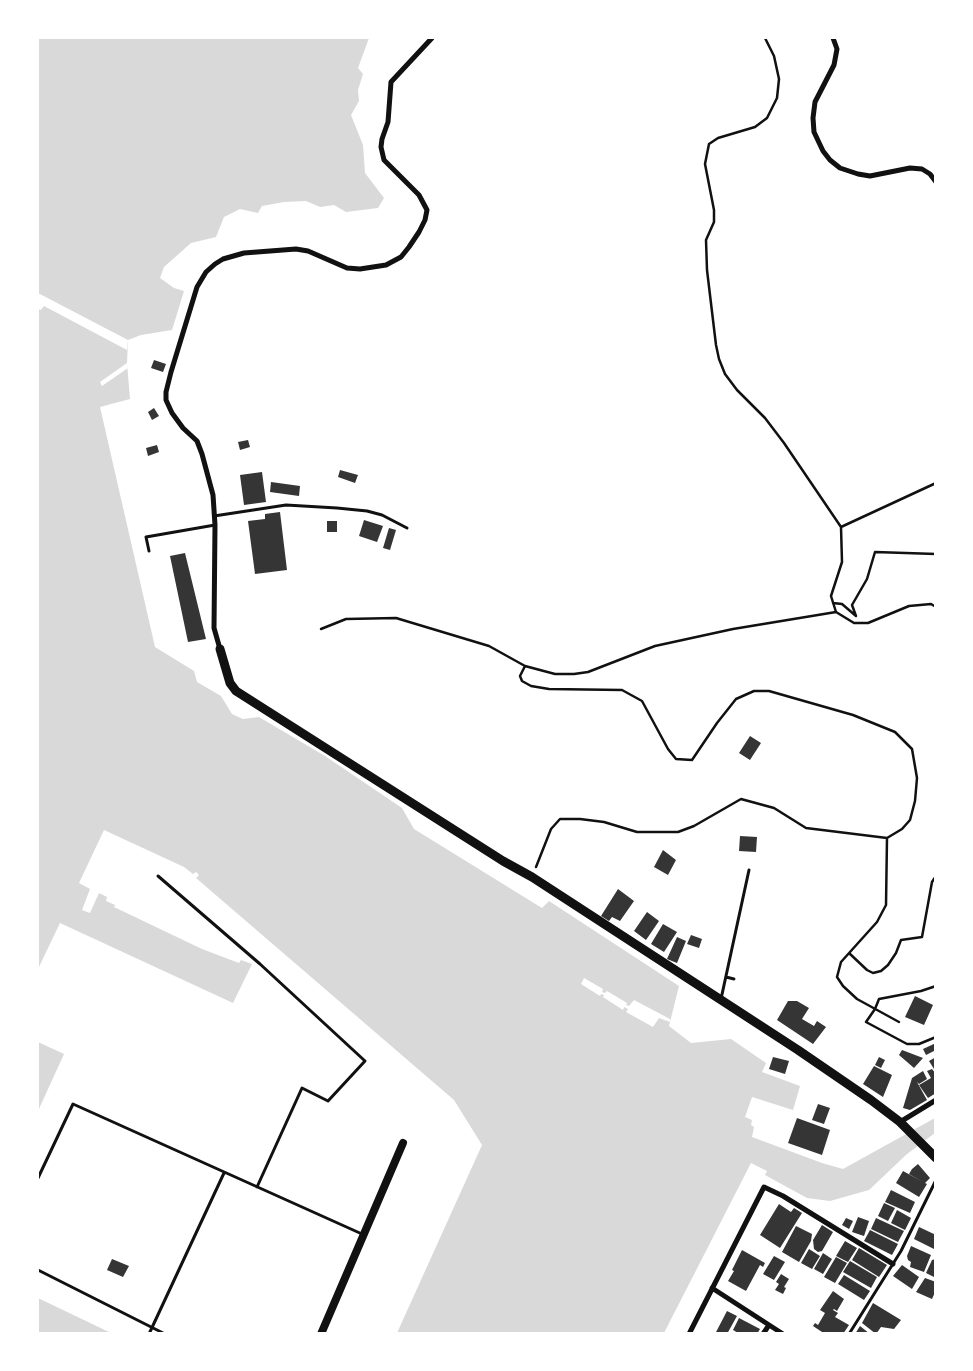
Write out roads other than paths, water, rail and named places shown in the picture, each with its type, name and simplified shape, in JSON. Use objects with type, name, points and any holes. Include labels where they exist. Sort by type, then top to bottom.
[{"type":"main road","points":[[220,649],[230,683],[236,691],[532,878],[798,1050],[871,1100],[903,1125],[936,1158]]},
{"type":"street","points":[[220,649],[214,628],[215,525],[213,495],[202,454],[196,441],[172,413],[166,400],[171,372],[197,287],[206,272],[214,264],[223,259],[244,253],[296,249],[308,251],[347,268],[360,269],[386,265],[400,257],[419,232],[425,220],[427,210],[419,195],[384,160],[382,139],[388,122],[391,82],[432,38]]},
{"type":"street","points":[[833,38],[836,49],[834,65],[815,102],[813,118],[814,132],[823,151],[840,168],[858,174],[870,176],[910,168],[922,169],[930,174],[936,182]]},
{"type":"street","points":[[903,1125],[936,1100]]},
{"type":"street","points":[[322,1334],[403,1143]]},
{"type":"street","points":[[689,1334],[764,1187],[783,1196],[893,1264]]},
{"type":"street","points":[[712,1288],[783,1334]]},
{"type":"street","points":[[764,1334],[769,1325]]},
{"type":"lane","points":[[214,516],[286,506],[337,508],[382,514],[407,528]]},
{"type":"lane","points":[[148,551],[146,537],[215,525]]},
{"type":"lane","points":[[721,1000],[750,870]]},
{"type":"lane","points":[[158,876],[260,964],[365,1061],[328,1101],[302,1088],[256,1187]]},
{"type":"lane","points":[[726,977],[734,979]]},
{"type":"lane","points":[[38,1178],[73,1104],[364,1234]]},
{"type":"lane","points":[[148,1334],[224,1173]]},
{"type":"lane","points":[[849,1334],[893,1264],[936,1180]]},
{"type":"lane","points":[[38,1270],[165,1334]]}]
